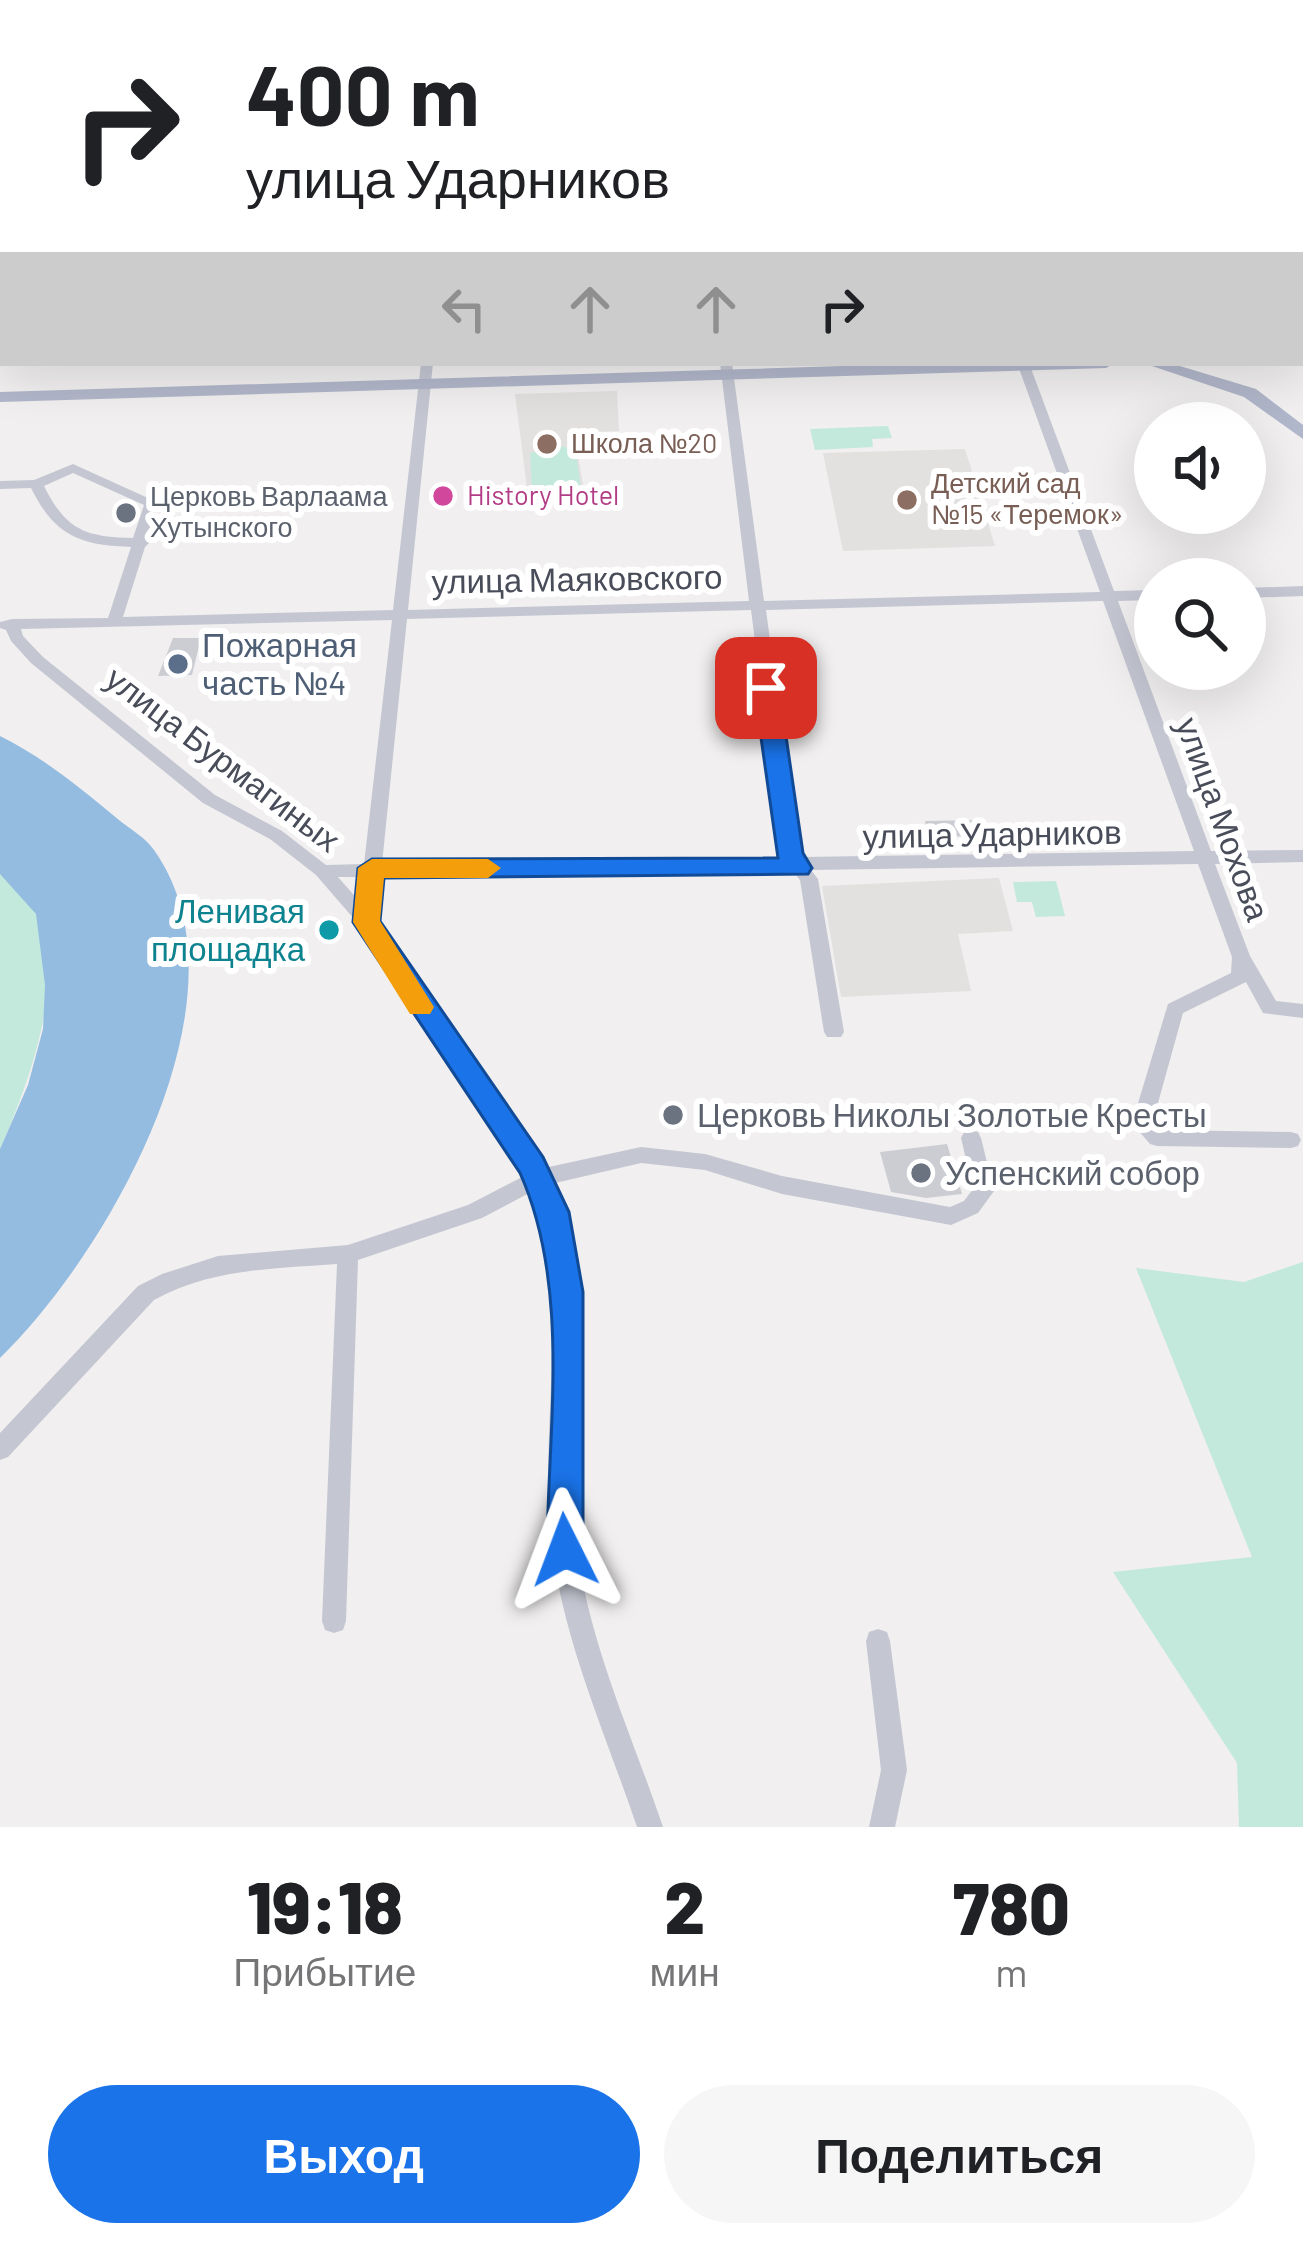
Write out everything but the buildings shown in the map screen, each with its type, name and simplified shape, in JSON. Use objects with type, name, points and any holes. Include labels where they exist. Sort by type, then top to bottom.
[{"type":"main road","points":[[0,397],[905,366]]},
{"type":"main road","points":[[1162,366],[1250,393],[1303,434]]},
{"type":"main road","points":[[1192,366],[1257,386],[1303,415]]},
{"type":"street","points":[[367,922],[426,366]]},
{"type":"street","name":"улица Мохова","points":[[1025,366],[1241,957],[1270,1008],[1303,1011]]},
{"type":"street","points":[[727,369],[790,855],[809,879],[834,1032]]},
{"type":"street","points":[[0,485],[37,484],[73,468],[152,502],[114,622]]},
{"type":"street","points":[[37,484],[52,518],[74,534],[104,543],[142,543]]},
{"type":"street","points":[[1266,592],[1303,591]]},
{"type":"street","name":"улица Маяковского","points":[[6,625],[1134,595]]},
{"type":"street","name":"улица Бурмагиных","points":[[6,625],[37,660],[209,799],[276,835],[322,871],[367,922],[539,1178],[557,1229],[566,1292],[565,1550],[650,1827]]},
{"type":"street","name":"улица Ударников","points":[[322,871],[799,868],[1303,856]]},
{"type":"street","points":[[1241,957],[1240,977],[1232,985],[1175,1009],[1142,1123],[1157,1138],[1292,1140]]},
{"type":"street","points":[[0,1449],[146,1293],[171,1277],[223,1264],[348,1254],[456,1219],[539,1178],[641,1155],[672,1156],[782,1185],[951,1216],[971,1207],[984,1190],[971,1138]]},
{"type":"street","points":[[334,1621],[348,1254]]},
{"type":"street","points":[[878,1641],[894,1771],[882,1827]]},
{"type":"shaded area","name":"Школа №20","points":[[617,391],[619,431],[574,433],[586,501],[529,504],[515,394]]},
{"type":"shaded area","name":"Детский сад №15 «Теремок»","points":[[965,449],[995,546],[843,551],[823,453]]},
{"type":"shaded area","points":[[999,878],[1013,931],[958,934],[971,991],[841,997],[822,886]]},
{"type":"green space","points":[[888,426],[892,438],[872,439],[873,447],[815,450],[810,429]]},
{"type":"green space","points":[[560,445],[576,452],[581,490],[557,499],[532,492],[530,453]]},
{"type":"green space","points":[[0,874],[37,916],[46,942],[48,971],[32,1066],[0,1149]]},
{"type":"green space","points":[[1056,881],[1065,916],[1036,917],[1032,902],[1017,902],[1013,882]]},
{"type":"green space","points":[[1303,1262],[1303,1827],[1239,1827],[1237,1763],[1113,1572],[1252,1557],[1136,1268],[1244,1282]]},
{"type":"water","points":[[0,736],[62,775],[151,846],[181,909],[189,976],[179,1047],[156,1119],[123,1189],[84,1255],[0,1358],[0,1149],[28,1085],[43,1029],[45,985],[36,914],[0,874]]},
{"type":"slow traffic","points":[[420,1007],[367,922],[372,868],[488,868]]},
{"type":"place","name":"Школа №20","points":[[547,444]]},
{"type":"place","name":"History Hotel","points":[[443,496]]},
{"type":"place","name":"Детский сад №15 «Теремок»","points":[[907,500]]},
{"type":"place","name":"Церковь Варлаама Хутынского","points":[[126,513]]},
{"type":"place","name":"Пожарная часть №4","points":[[178,664]]},
{"type":"place","name":"Ленивая площадка","points":[[329,930]]},
{"type":"place","name":"Церковь Николы Золотые Кресты","points":[[673,1115]]},
{"type":"place","name":"Успенский собор","points":[[921,1173]]},
{"type":"route","points":[[565,1550],[561,1477],[568,1392],[566,1292],[553,1212],[532,1166],[442,1041],[367,922],[372,868],[799,868],[790,855],[766,688]]}]
